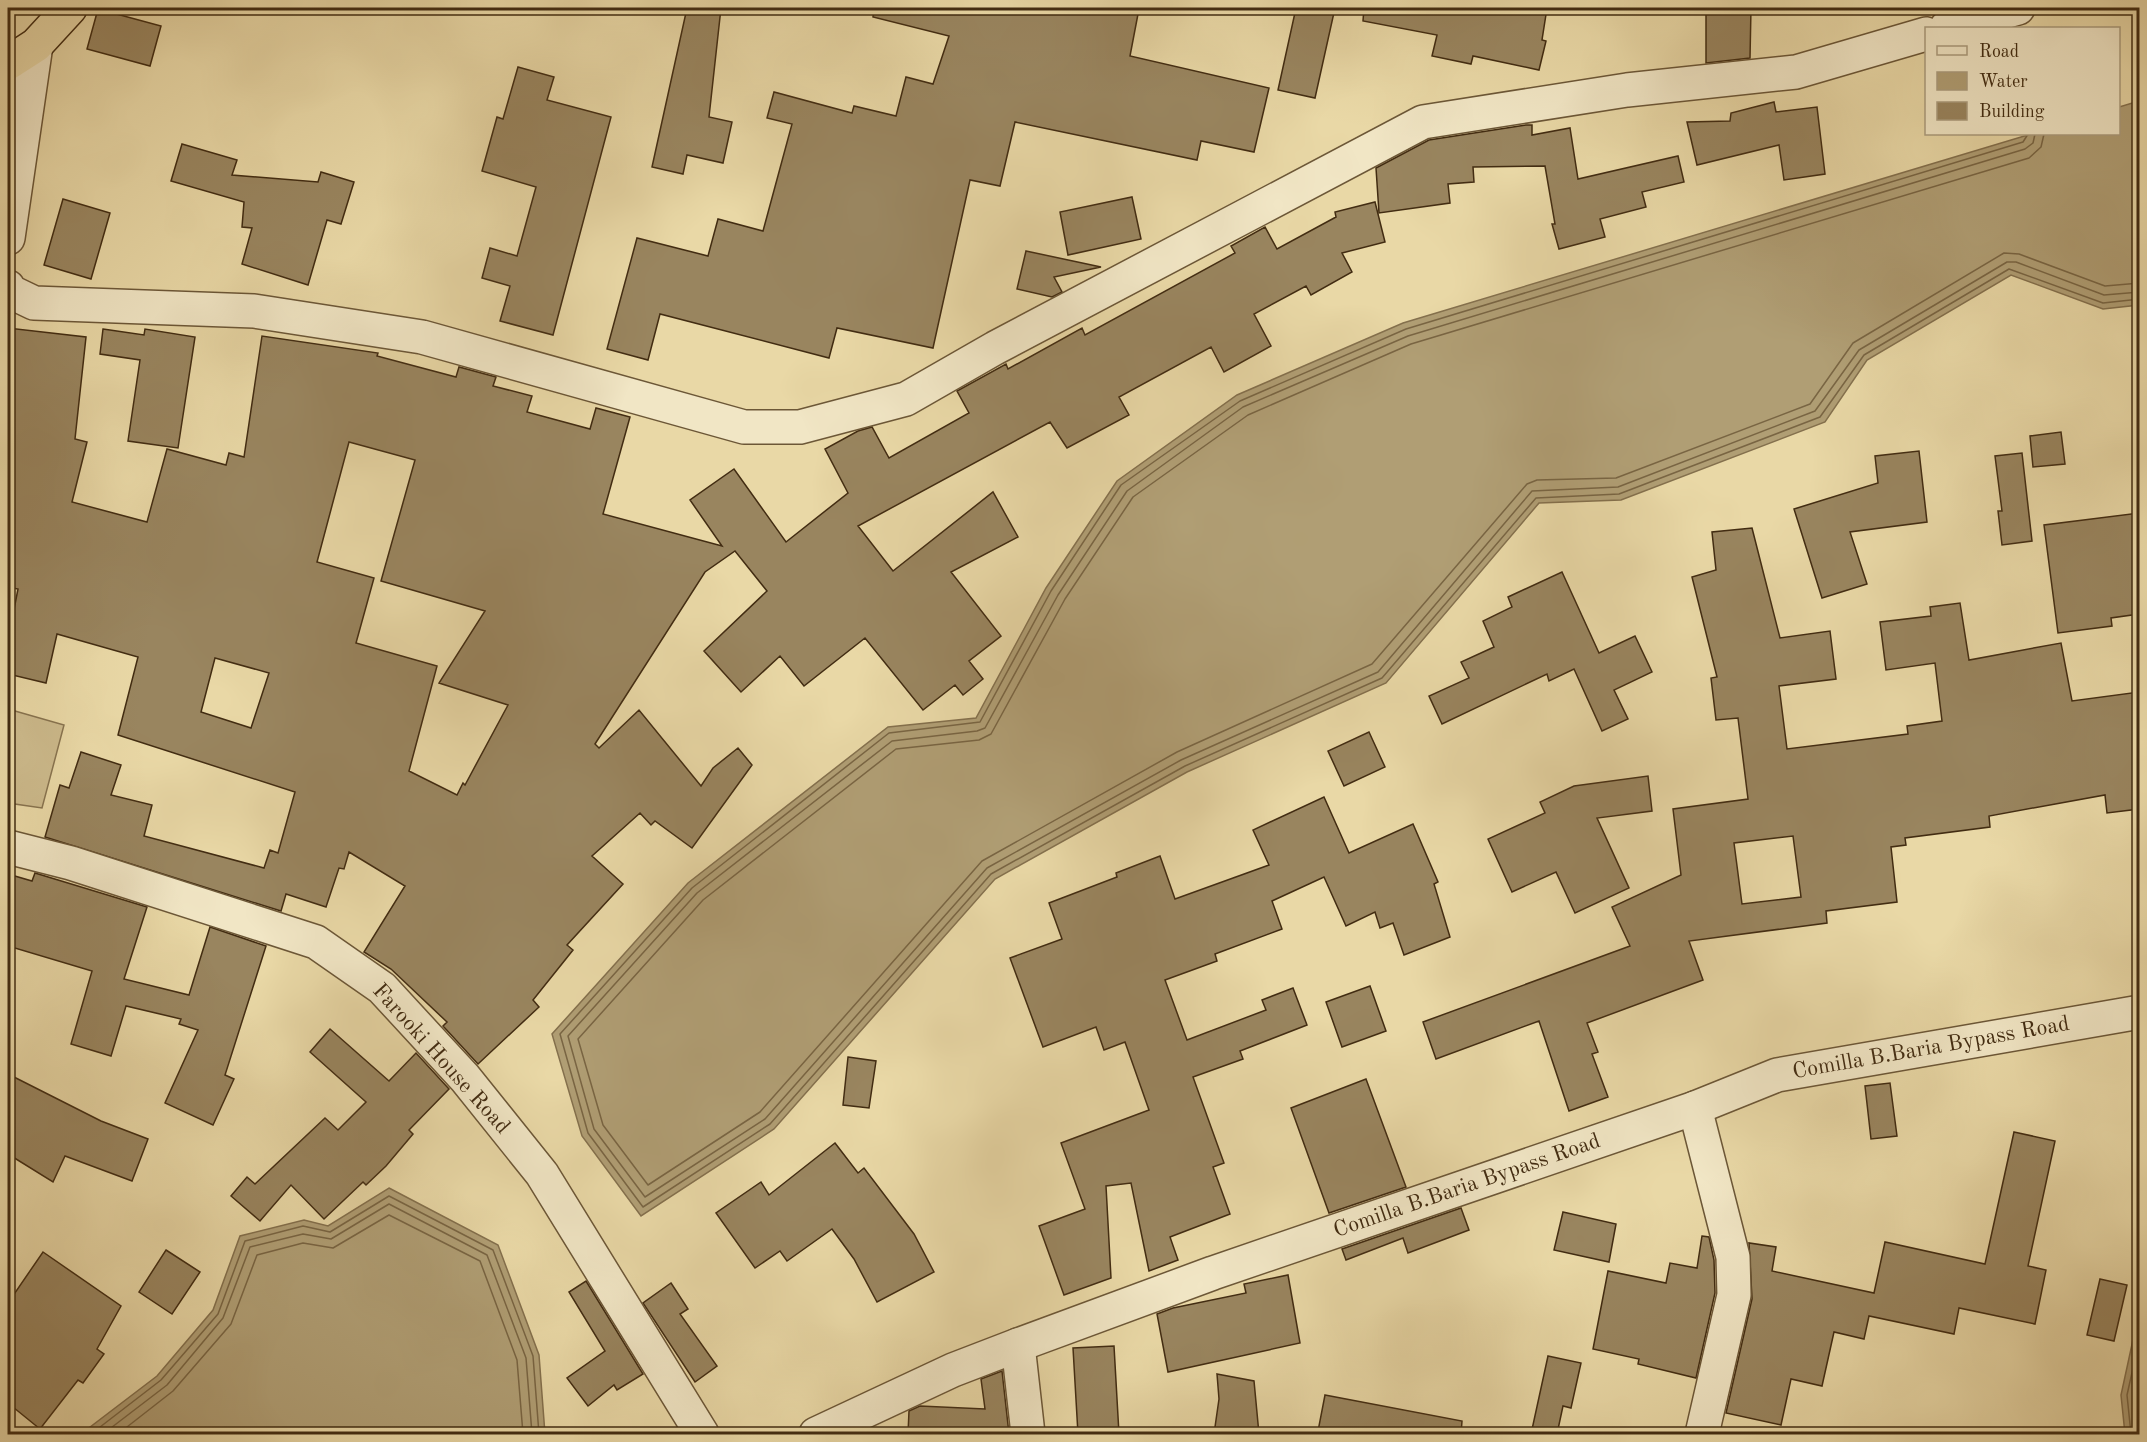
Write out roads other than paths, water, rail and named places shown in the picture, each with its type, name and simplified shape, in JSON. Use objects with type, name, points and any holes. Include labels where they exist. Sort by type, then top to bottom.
[{"type":"highway","points":[[8,63],[36,45],[70,8]]},
{"type":"street","points":[[1950,27],[2018,8]]},
{"type":"street","points":[[8,291],[34,303],[254,311],[422,337],[744,427],[800,427],[906,399],[1006,343],[1423,122],[1627,90],[1796,72],[1925,34]]},
{"type":"street","points":[[8,238],[36,45]]},
{"type":"street","name":"Farooki House Road","points":[[8,847],[71,863],[316,942],[382,988],[465,1078],[542,1174],[702,1434]]},
{"type":"street","name":"Comilla B.Baria Bypass Road","points":[[816,1434],[953,1370],[1018,1345],[1213,1273],[1695,1108],[1777,1075],[2139,1012]]},
{"type":"street","points":[[1695,1108],[1733,1257],[1734,1276],[1734,1295],[1702,1434]]},
{"type":"street","points":[[1018,1345],[1028,1434]]},
{"type":"water","points":[[2139,101],[2139,305],[2103,309],[2011,275],[1867,360],[1825,422],[1621,500],[1539,503],[1386,683],[1187,772],[995,879],[774,1129],[641,1216],[582,1136],[552,1034],[688,883],[888,727],[976,718],[1046,588],[1117,481],[1237,395],[1403,323],[2028,135],[2120,135],[2120,107]]},
{"type":"water","points":[[389,1188],[498,1245],[539,1355],[545,1434],[81,1434],[157,1376],[213,1310],[240,1236],[304,1220],[328,1226]]},
{"type":"water","points":[[2139,1312],[2139,1434],[2125,1434],[2121,1395]]}]
